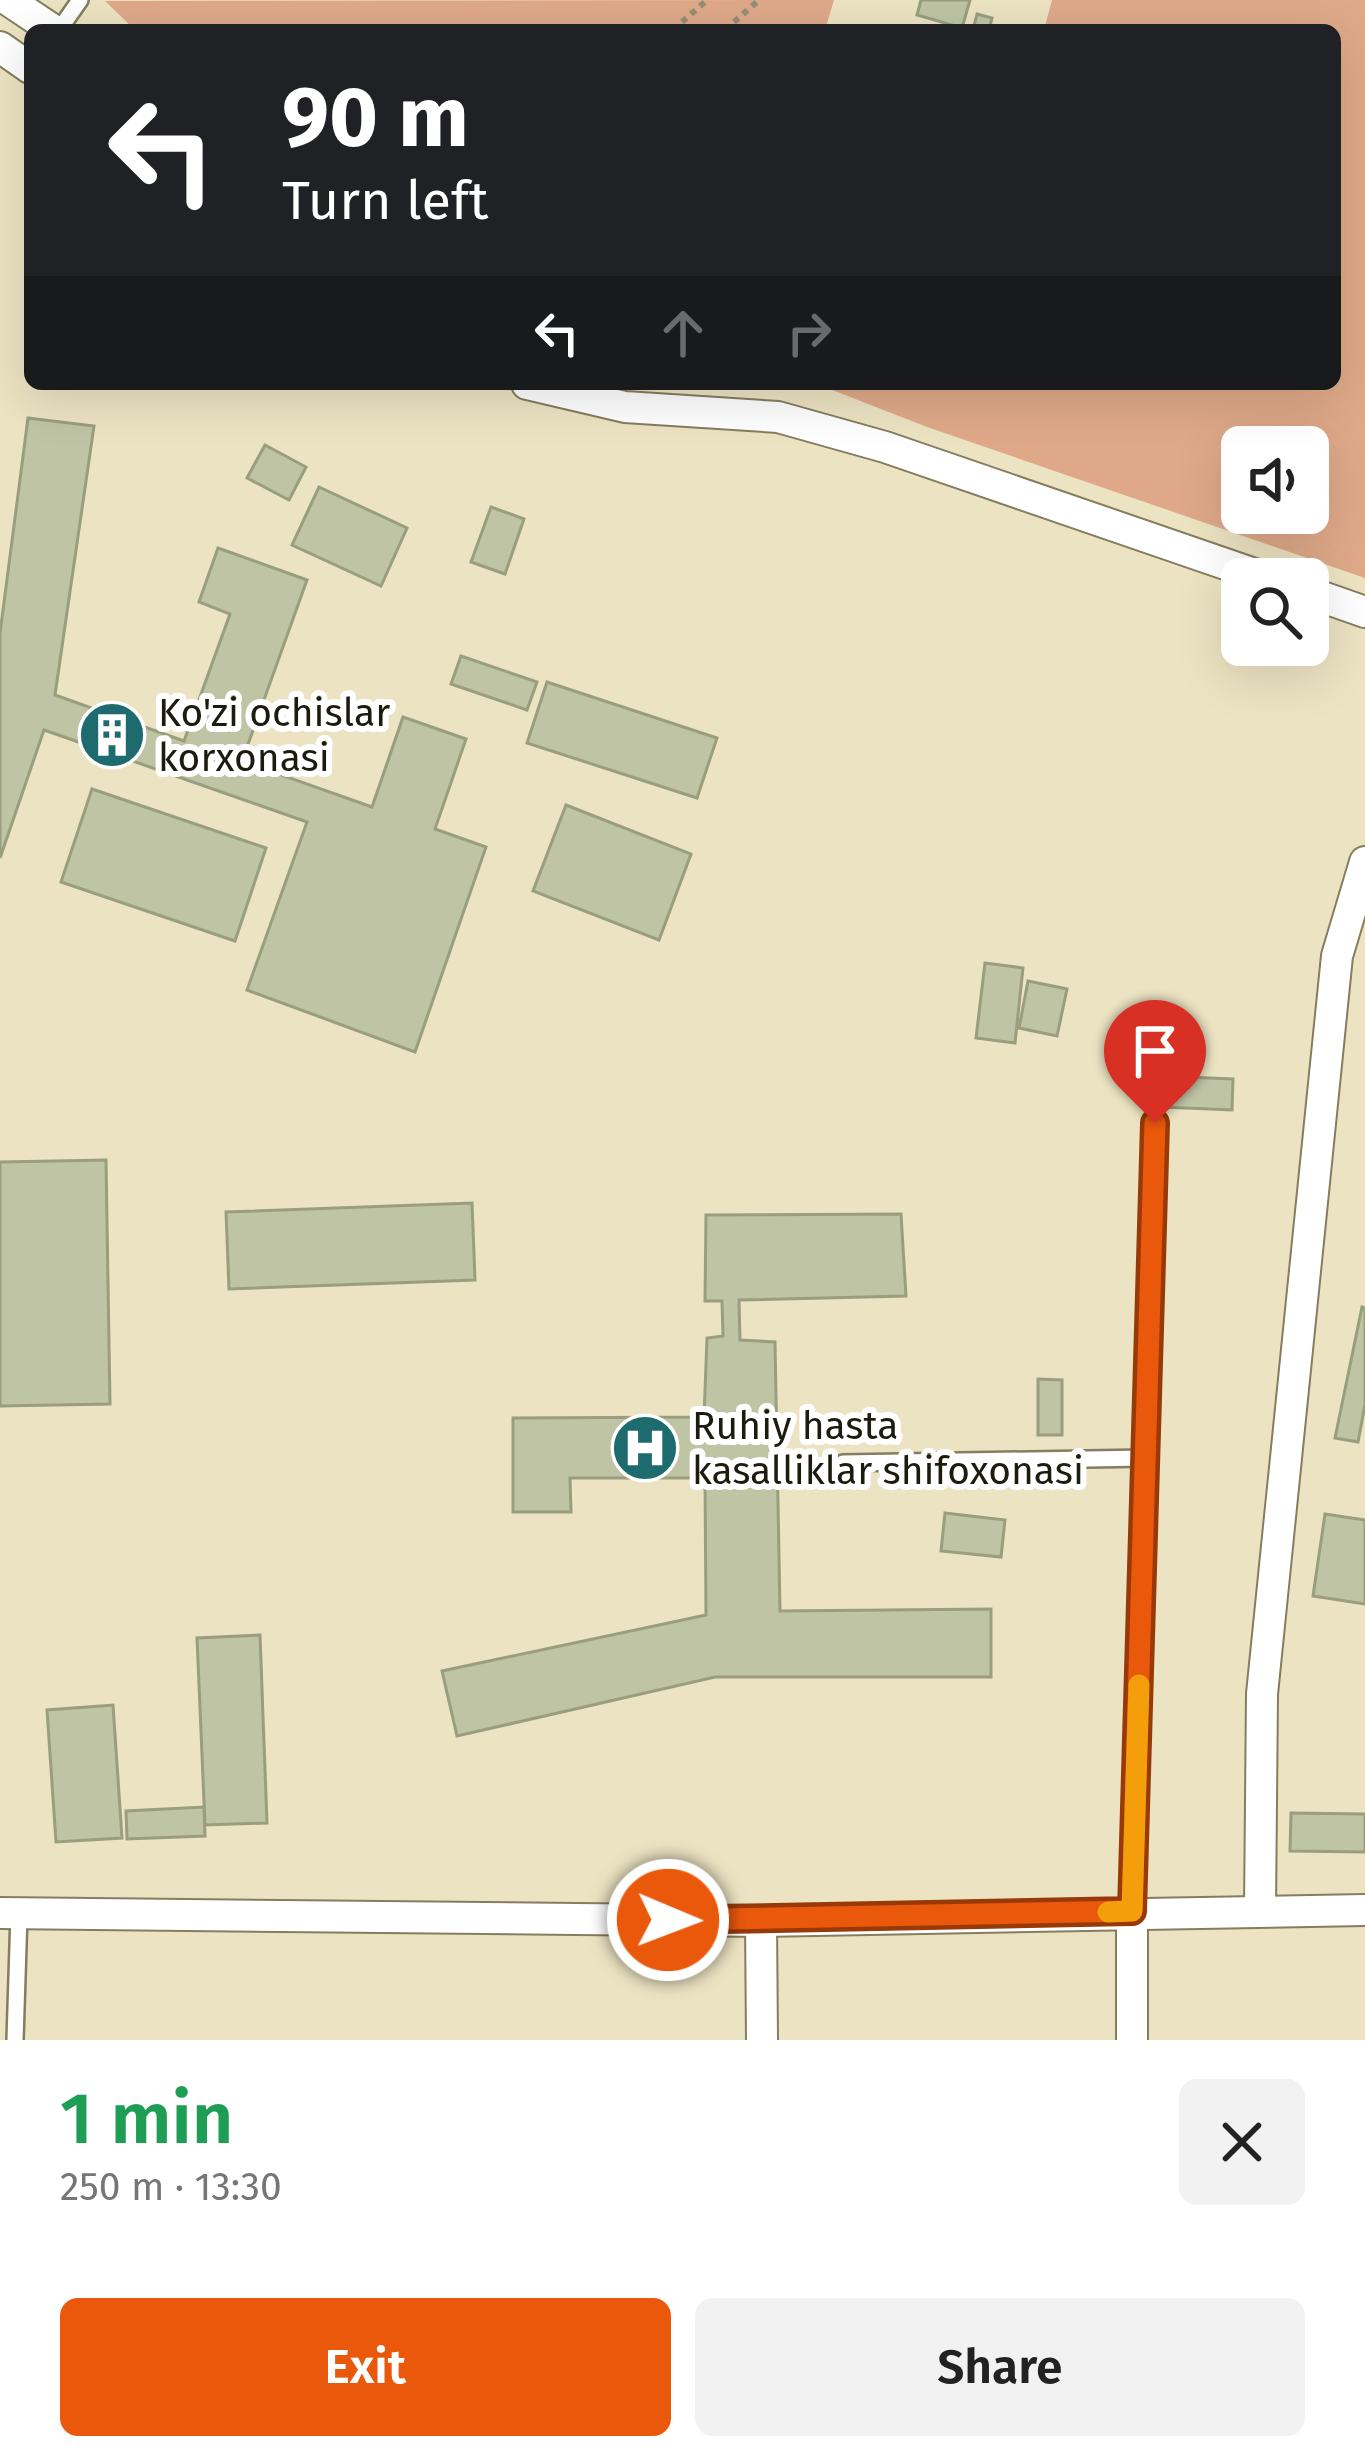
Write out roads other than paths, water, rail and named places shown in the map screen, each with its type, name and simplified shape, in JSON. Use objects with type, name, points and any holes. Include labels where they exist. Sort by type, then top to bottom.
[{"type":"street","points":[[8,0],[46,24]]},
{"type":"street","points":[[552,390],[625,407],[778,417],[885,447],[1221,563]]},
{"type":"street","points":[[1329,599],[1365,612]]},
{"type":"street","points":[[1260,1909],[1265,1670],[1337,956],[1365,862]]},
{"type":"street","points":[[9,1914],[761,1921],[1365,1910]]},
{"type":"street","points":[[1132,1911],[1132,2040]]},
{"type":"street","points":[[761,1921],[762,2040]]},
{"type":"lane","points":[[61,24],[80,0]]},
{"type":"lane","points":[[1132,1911],[1155,1123]]},
{"type":"lane","points":[[843,1463],[1145,1458]]},
{"type":"lane","points":[[9,1914],[15,2040]]},
{"type":"place","name":"Ko'zi ochislar korxonasi","points":[[112,735]]},
{"type":"place","name":"Ruhiy hasta kasalliklar shifoxonasi","points":[[645,1448]]}]
